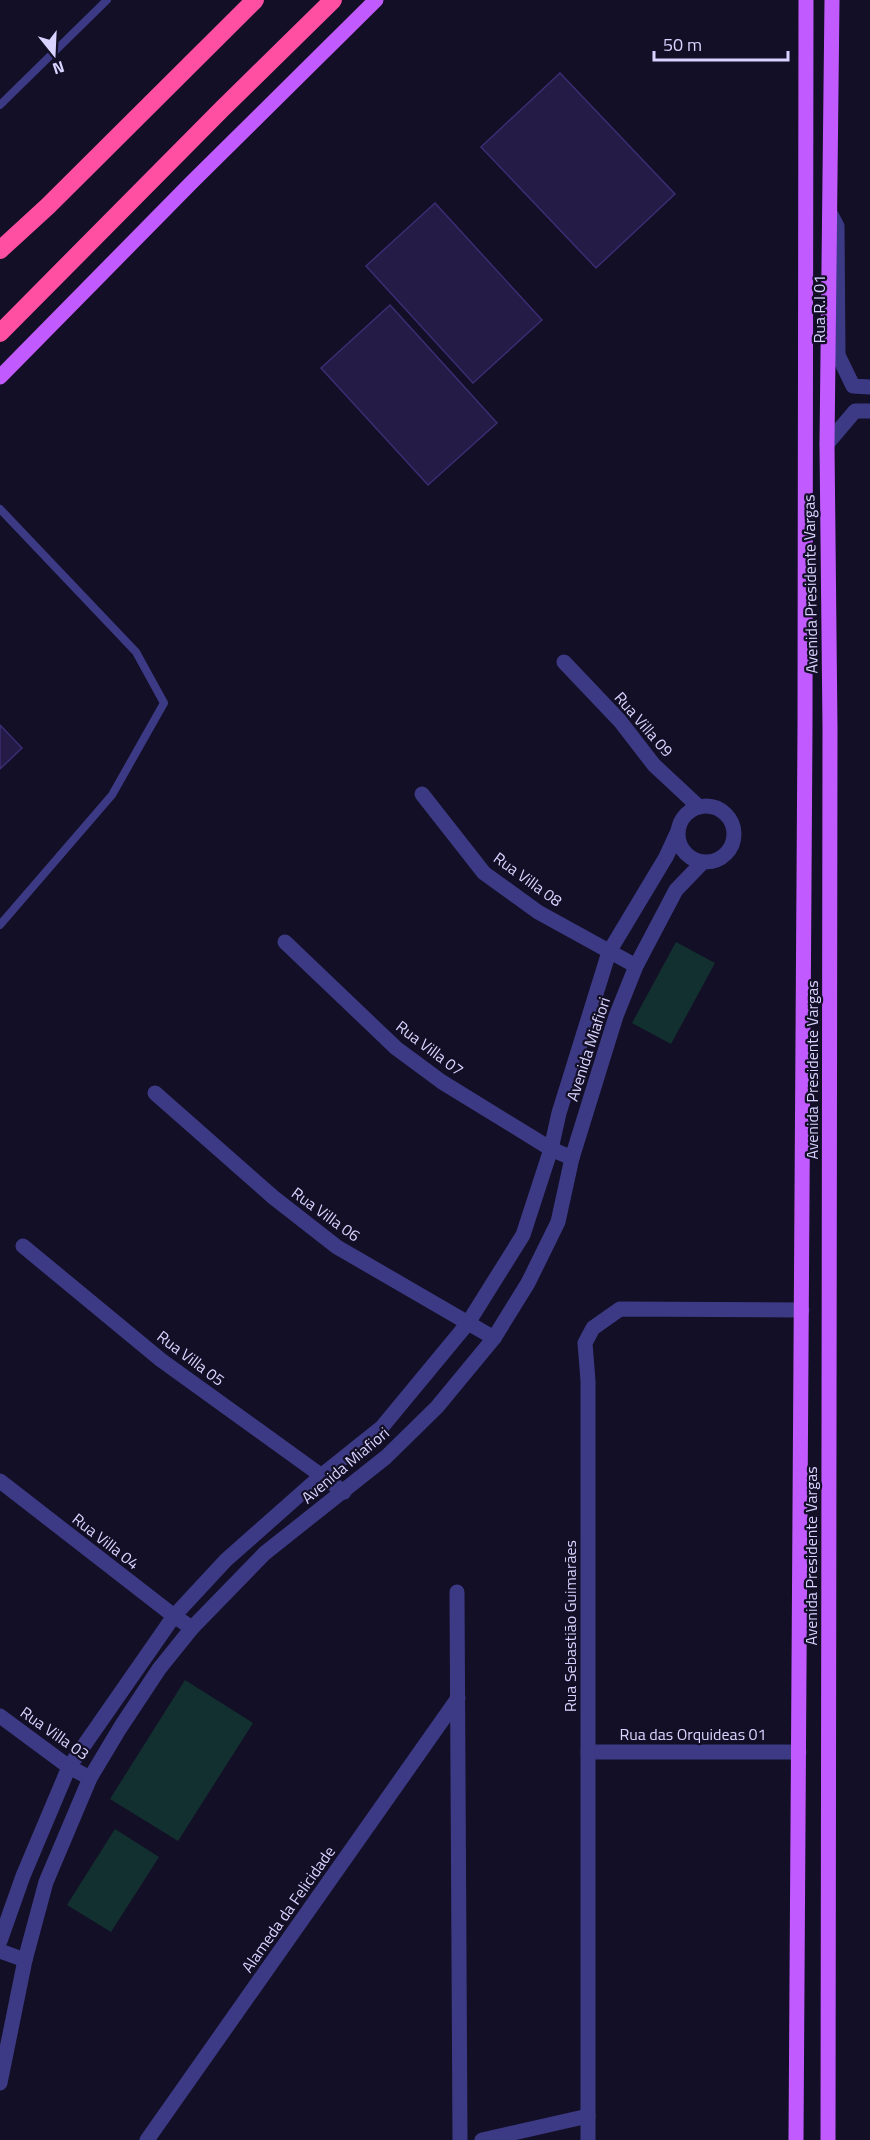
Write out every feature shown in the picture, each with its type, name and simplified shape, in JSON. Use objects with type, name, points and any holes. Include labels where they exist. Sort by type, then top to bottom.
[{"type":"highway","points":[[0,250],[48,206],[255,0]]},
{"type":"highway","points":[[0,333],[333,0]]},
{"type":"highway","points":[[0,239],[20,230]]},
{"type":"main road","points":[[0,377],[376,0]]},
{"type":"main road","name":"Avenida Presidente Vargas","points":[[796,2140],[802,1310],[806,0]]},
{"type":"main road","name":"Avenida Presidente Vargas","points":[[828,2140],[830,728],[827,444],[832,0]]},
{"type":"main road","points":[[803,1001],[830,1002]]},
{"type":"street","name":"Rua R.I 01","points":[[830,213],[837,226],[838,355],[853,386]]},
{"type":"street","points":[[827,444],[862,411],[853,386],[870,387]]},
{"type":"street","name":"Rua Villa 09","points":[[564,662],[620,721],[654,765],[699,807]]},
{"type":"street","name":"Rua Villa 08","points":[[422,794],[484,873],[538,912],[636,966]]},
{"type":"street","points":[[710,806],[720,810],[734,826],[731,848],[724,856],[714,861],[703,862],[693,858],[685,852],[679,842],[678,831],[682,820],[689,812],[699,807],[710,806]]},
{"type":"street","name":"Avenida Miafiori","points":[[0,1941],[22,1876],[69,1767],[174,1616],[226,1560],[322,1475],[382,1427],[468,1323],[523,1236],[551,1149],[558,1113],[609,952],[666,856],[678,831]]},
{"type":"street","name":"Avenida Miafiori","points":[[0,2082],[26,1960],[46,1882],[90,1778],[153,1679],[192,1628],[265,1553],[386,1457],[437,1407],[494,1338],[528,1283],[558,1222],[572,1158],[616,1016],[636,966],[676,890],[703,862]]},
{"type":"street","name":"Rua Villa 07","points":[[285,942],[396,1047],[442,1082],[551,1149],[572,1158]]},
{"type":"street","name":"Rua Villa 06","points":[[154,1093],[273,1197],[337,1247],[494,1338]]},
{"type":"street","name":"Rua Villa 05","points":[[22,1246],[161,1360],[344,1492]]},
{"type":"street","name":"Rua Sebastião Guimarães","points":[[588,2140],[588,1381],[585,1343],[593,1328],[620,1310],[802,1310]]},
{"type":"street","name":"Rua Villa 04","points":[[0,1481],[192,1628]]},
{"type":"street","points":[[457,1592],[460,2140]]},
{"type":"street","name":"Alameda da Felicidade","points":[[147,2140],[458,1698]]},
{"type":"street","name":"Rua Villa 03","points":[[0,1716],[69,1767],[90,1778]]},
{"type":"street","name":"Rua das Orquideas 01","points":[[588,1752],[798,1752]]},
{"type":"street","points":[[0,1951],[26,1960]]},
{"type":"street","points":[[482,2140],[588,2116]]},
{"type":"lane","points":[[0,105],[107,0]]},
{"type":"lane","points":[[0,509],[136,652],[164,703],[111,795],[0,925]]},
{"type":"green space","points":[[676,942],[715,963],[671,1044],[632,1023]]},
{"type":"green space","points":[[185,1680],[253,1723],[178,1841],[110,1799]]},
{"type":"green space","points":[[115,1829],[159,1857],[111,1932],[67,1905]]},
{"type":"building","points":[[560,73],[675,194],[596,268],[481,147]]},
{"type":"building","points":[[435,203],[542,320],[473,383],[366,266]]},
{"type":"building","points":[[390,305],[497,423],[428,485],[321,368]]},
{"type":"building","points":[[0,725],[22,748],[0,769]]}]
